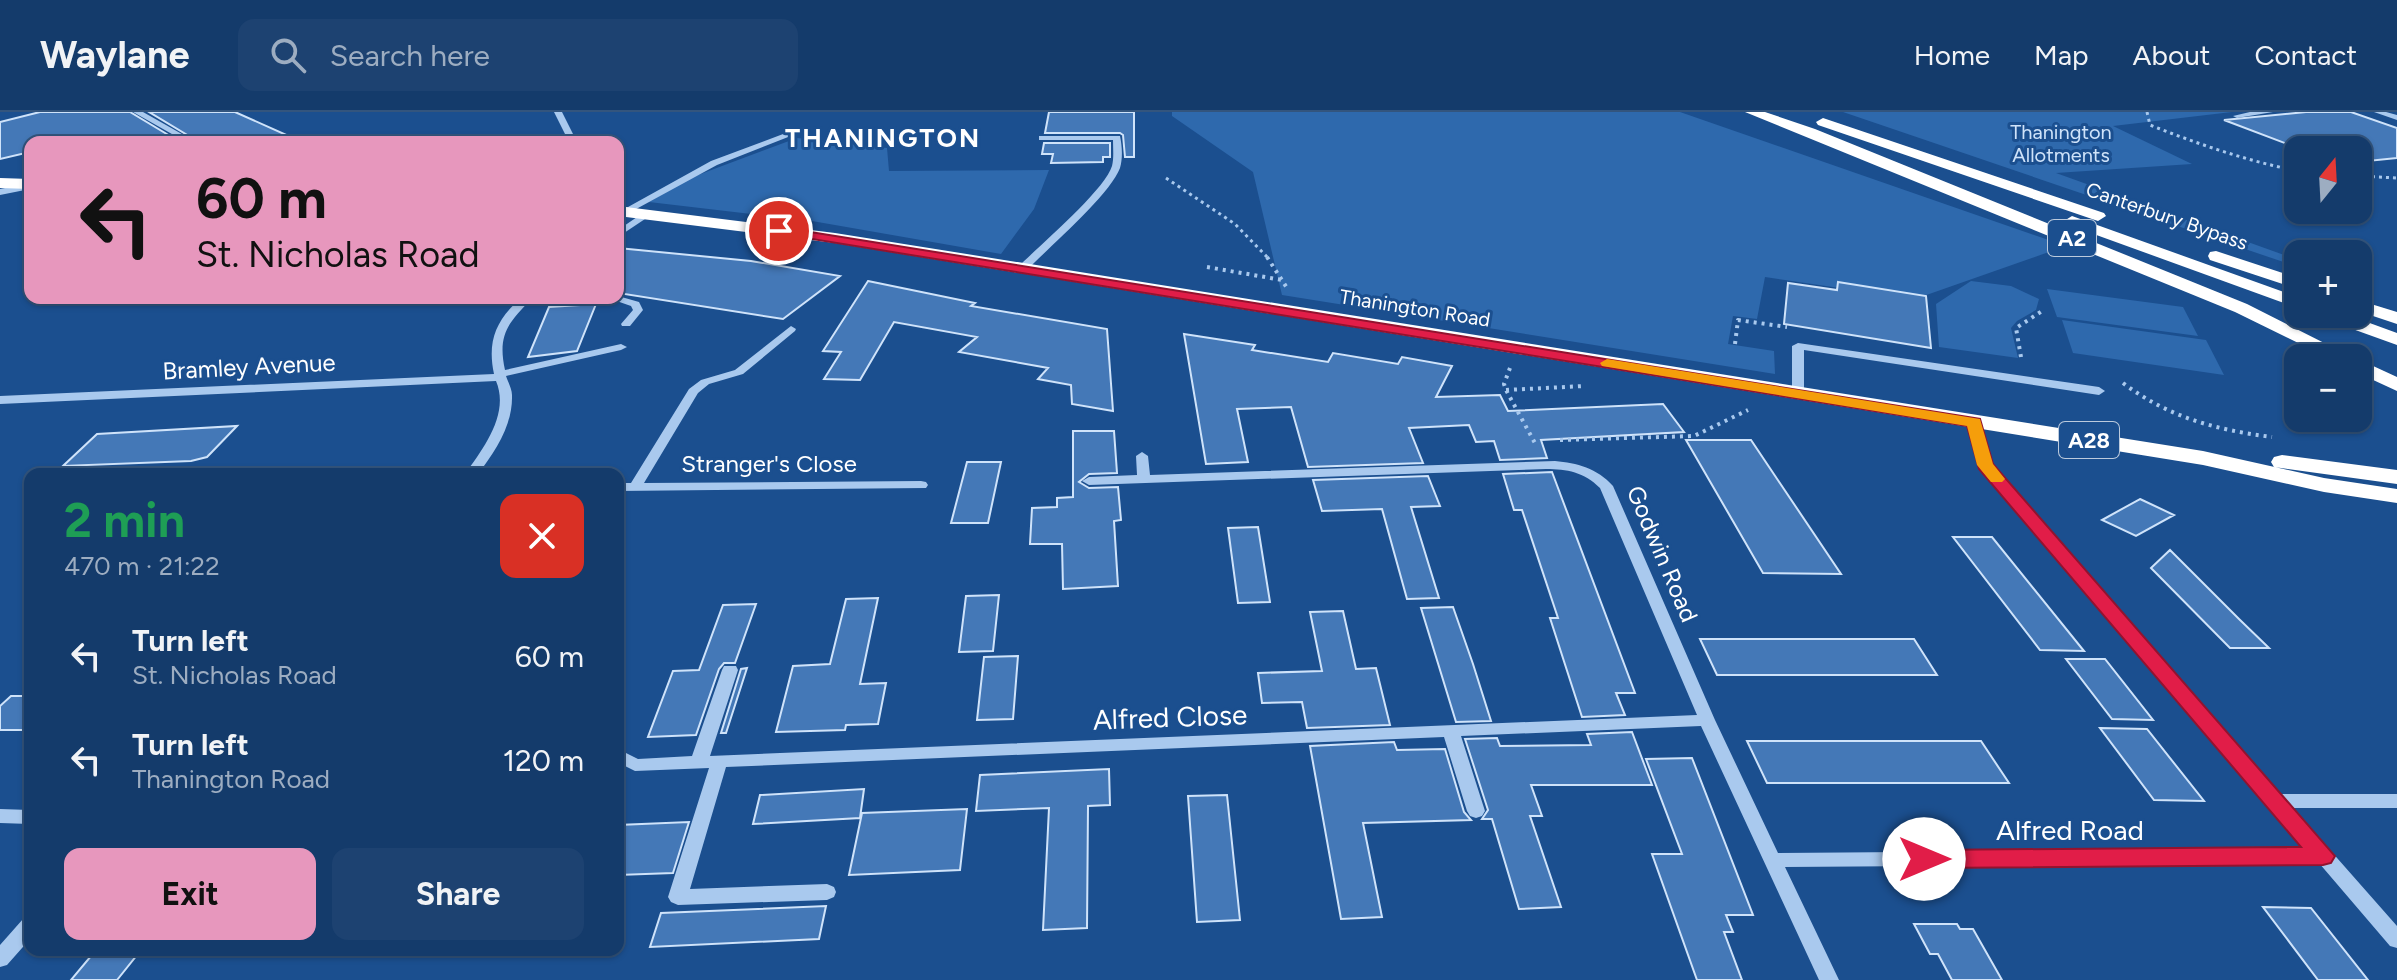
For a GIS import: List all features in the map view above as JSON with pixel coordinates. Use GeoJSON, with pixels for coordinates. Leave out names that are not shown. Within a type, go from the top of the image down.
{"type":"FeatureCollection","features":[{"type":"Feature","properties":{"kind":"highway","name":"Canterbury Bypass"},"geometry":{"type":"LineString","coordinates":[[1752,112],[1795,120],[2284,279]]}},
{"type":"Feature","properties":{"kind":"highway","name":"Canterbury Bypass"},"geometry":{"type":"LineString","coordinates":[[1795,120],[2284,298]]}},
{"type":"Feature","properties":{"kind":"highway","name":"A2"},"geometry":{"type":"LineString","coordinates":[[1795,120],[2241,308],[2315,344]]}},
{"type":"Feature","properties":{"kind":"highway"},"geometry":{"type":"LineString","coordinates":[[0,183],[24,185]]}},
{"type":"Feature","properties":{"kind":"highway","name":"Thanington Road"},"geometry":{"type":"LineString","coordinates":[[624,212],[835,238],[2203,458],[2324,485],[2396,482]]}},
{"type":"Feature","properties":{"kind":"highway"},"geometry":{"type":"LineString","coordinates":[[2372,310],[2397,318]]}},
{"type":"Feature","properties":{"kind":"highway"},"geometry":{"type":"LineString","coordinates":[[2367,328],[2397,339]]}},
{"type":"Feature","properties":{"kind":"highway"},"geometry":{"type":"LineString","coordinates":[[2372,372],[2397,385]]}},
{"type":"Feature","properties":{"kind":"street"},"geometry":{"type":"LineString","coordinates":[[137,112],[181,136]]}},
{"type":"Feature","properties":{"kind":"street"},"geometry":{"type":"LineString","coordinates":[[558,112],[570,136]]}},
{"type":"Feature","properties":{"kind":"street"},"geometry":{"type":"LineString","coordinates":[[2237,116],[2269,112]]}},
{"type":"Feature","properties":{"kind":"street"},"geometry":{"type":"LineString","coordinates":[[2378,112],[2397,118]]}},
{"type":"Feature","properties":{"kind":"street"},"geometry":{"type":"LineString","coordinates":[[624,210],[714,163],[802,130]]}},
{"type":"Feature","properties":{"kind":"street"},"geometry":{"type":"LineString","coordinates":[[1022,269],[1115,170],[1117,138],[1042,138]]}},
{"type":"Feature","properties":{"kind":"street"},"geometry":{"type":"LineString","coordinates":[[0,192],[24,186]]}},
{"type":"Feature","properties":{"kind":"street"},"geometry":{"type":"LineString","coordinates":[[624,230],[646,215]]}},
{"type":"Feature","properties":{"kind":"street"},"geometry":{"type":"LineString","coordinates":[[624,301],[635,304],[638,310],[626,324]]}},
{"type":"Feature","properties":{"kind":"street"},"geometry":{"type":"LineString","coordinates":[[476,468],[500,429],[507,393],[500,376],[495,346],[497,331],[520,304]]}},
{"type":"Feature","properties":{"kind":"street"},"geometry":{"type":"LineString","coordinates":[[635,487],[693,391],[705,382],[739,372],[791,329]]}},
{"type":"Feature","properties":{"kind":"street"},"geometry":{"type":"LineString","coordinates":[[1798,395],[1798,346],[2099,391]]}},
{"type":"Feature","properties":{"kind":"street","name":"Bramley Avenue"},"geometry":{"type":"LineString","coordinates":[[0,400],[500,376],[621,347]]}},
{"type":"Feature","properties":{"kind":"street"},"geometry":{"type":"LineString","coordinates":[[1975,422],[1985,465],[2397,940]]}},
{"type":"Feature","properties":{"kind":"street"},"geometry":{"type":"LineString","coordinates":[[1142,456],[1144,479]]}},
{"type":"Feature","properties":{"kind":"street","name":"Godwin Road"},"geometry":{"type":"LineString","coordinates":[[1089,481],[1546,465],[1583,469],[1606,486],[1707,720],[1829,980]]}},
{"type":"Feature","properties":{"kind":"street","name":"Stranger's Close"},"geometry":{"type":"LineString","coordinates":[[624,487],[921,485]]}},
{"type":"Feature","properties":{"kind":"street"},"geometry":{"type":"LineString","coordinates":[[699,762],[730,670]]}},
{"type":"Feature","properties":{"kind":"street","name":"Alfred Close"},"geometry":{"type":"LineString","coordinates":[[627,762],[719,762],[1707,720]]}},
{"type":"Feature","properties":{"kind":"street"},"geometry":{"type":"LineString","coordinates":[[1451,731],[1476,811]]}},
{"type":"Feature","properties":{"kind":"street"},"geometry":{"type":"LineString","coordinates":[[719,762],[678,897],[827,892]]}},
{"type":"Feature","properties":{"kind":"street"},"geometry":{"type":"LineString","coordinates":[[2277,801],[2397,801]]}},
{"type":"Feature","properties":{"kind":"street"},"geometry":{"type":"LineString","coordinates":[[0,816],[24,817]]}},
{"type":"Feature","properties":{"kind":"street","name":"Alfred Road"},"geometry":{"type":"LineString","coordinates":[[1771,860],[2323,856]]}},
{"type":"Feature","properties":{"kind":"street"},"geometry":{"type":"LineString","coordinates":[[0,959],[24,932]]}},
{"type":"Feature","properties":{"kind":"path"},"geometry":{"type":"LineString","coordinates":[[2147,112],[2150,125],[2187,140],[2284,169]]}},
{"type":"Feature","properties":{"kind":"path"},"geometry":{"type":"LineString","coordinates":[[2372,177],[2397,178]]}},
{"type":"Feature","properties":{"kind":"path"},"geometry":{"type":"LineString","coordinates":[[1166,178],[1227,215],[1262,252],[1283,280],[1288,294],[1277,310]]}},
{"type":"Feature","properties":{"kind":"path"},"geometry":{"type":"LineString","coordinates":[[1207,267],[1283,280]]}},
{"type":"Feature","properties":{"kind":"path"},"geometry":{"type":"LineString","coordinates":[[2023,362],[2014,330],[2022,320],[2042,311]]}},
{"type":"Feature","properties":{"kind":"path"},"geometry":{"type":"LineString","coordinates":[[1517,348],[1504,384],[1546,465]]}},
{"type":"Feature","properties":{"kind":"path"},"geometry":{"type":"LineString","coordinates":[[1533,441],[1694,436],[1749,409]]}},
{"type":"Feature","properties":{"kind":"green space"},"geometry":{"type":"Polygon","coordinates":[[[1172,112],[1680,112],[2066,246],[1915,299],[1765,277],[1757,319],[1733,316],[1728,344],[1774,351],[1775,374],[1282,295],[1253,172],[1172,116],[1172,112]]]}},
{"type":"Feature","properties":{"kind":"green space","name":"Thanington Allotments"},"geometry":{"type":"Polygon","coordinates":[[[1843,112],[2232,112],[2113,126],[2192,164],[2056,173],[2284,255],[2284,262],[1843,112]]]}},
{"type":"Feature","properties":{"kind":"green space"},"geometry":{"type":"Polygon","coordinates":[[[797,138],[887,148],[889,171],[1049,170],[1034,209],[1001,254],[812,221],[649,202],[690,178],[797,138]]]}},
{"type":"Feature","properties":{"kind":"green space"},"geometry":{"type":"Polygon","coordinates":[[[1971,281],[2011,286],[2039,299],[2036,310],[2011,328],[2018,358],[1939,347],[1936,304],[1971,281]]]}},
{"type":"Feature","properties":{"kind":"green space"},"geometry":{"type":"Polygon","coordinates":[[[2047,289],[2183,307],[2198,336],[2057,317],[2047,289]]]}},
{"type":"Feature","properties":{"kind":"green space"},"geometry":{"type":"Polygon","coordinates":[[[2062,320],[2206,340],[2224,375],[2073,353],[2062,320]]]}},
{"type":"Feature","properties":{"kind":"building"},"geometry":{"type":"Polygon","coordinates":[[[40,112],[130,112],[170,136],[24,136],[24,153],[0,159],[0,122],[40,112]]]}},
{"type":"Feature","properties":{"kind":"building"},"geometry":{"type":"Polygon","coordinates":[[[149,112],[235,112],[289,136],[189,136],[149,112]]]}},
{"type":"Feature","properties":{"kind":"building"},"geometry":{"type":"Polygon","coordinates":[[[1049,112],[1134,112],[1134,157],[1125,157],[1123,135],[1120,133],[1045,133],[1049,112]]]}},
{"type":"Feature","properties":{"kind":"building"},"geometry":{"type":"Polygon","coordinates":[[[2306,112],[2351,112],[2397,128],[2397,158],[2372,161],[2372,136],[2284,136],[2284,143],[2224,120],[2306,112]]]}},
{"type":"Feature","properties":{"kind":"building"},"geometry":{"type":"Polygon","coordinates":[[[1044,143],[1110,143],[1110,157],[1103,157],[1103,162],[1051,163],[1053,154],[1042,154],[1044,143]]]}},
{"type":"Feature","properties":{"kind":"building"},"geometry":{"type":"Polygon","coordinates":[[[624,249],[751,261],[840,276],[783,319],[624,294],[624,249]]]}},
{"type":"Feature","properties":{"kind":"building"},"geometry":{"type":"Polygon","coordinates":[[[868,281],[975,303],[971,306],[1107,329],[1113,411],[1072,404],[1071,385],[1038,379],[1048,368],[959,352],[977,337],[894,322],[860,380],[824,379],[841,352],[823,351],[868,281]]]}},
{"type":"Feature","properties":{"kind":"building"},"geometry":{"type":"Polygon","coordinates":[[[1838,282],[1926,296],[1931,348],[1784,324],[1788,283],[1837,290],[1838,282]]]}},
{"type":"Feature","properties":{"kind":"building"},"geometry":{"type":"Polygon","coordinates":[[[596,304],[577,351],[528,357],[549,307],[596,304]]]}},
{"type":"Feature","properties":{"kind":"building"},"geometry":{"type":"Polygon","coordinates":[[[1184,334],[1255,345],[1252,350],[1328,362],[1333,353],[1398,364],[1402,357],[1452,366],[1436,397],[1500,395],[1508,411],[1663,404],[1684,432],[1541,440],[1547,458],[1500,460],[1494,441],[1476,442],[1469,425],[1409,428],[1423,463],[1308,467],[1291,407],[1237,409],[1248,462],[1206,464],[1184,334]]]}},
{"type":"Feature","properties":{"kind":"building"},"geometry":{"type":"Polygon","coordinates":[[[237,426],[207,457],[191,461],[63,466],[97,434],[237,426]]]}},
{"type":"Feature","properties":{"kind":"building"},"geometry":{"type":"Polygon","coordinates":[[[1073,431],[1114,431],[1117,473],[1089,474],[1079,482],[1089,488],[1118,487],[1121,520],[1114,521],[1118,586],[1063,589],[1062,544],[1030,544],[1032,508],[1057,507],[1057,498],[1073,497],[1073,431]]]}},
{"type":"Feature","properties":{"kind":"building"},"geometry":{"type":"Polygon","coordinates":[[[1686,440],[1751,440],[1841,574],[1763,573],[1686,440]]]}},
{"type":"Feature","properties":{"kind":"building"},"geometry":{"type":"Polygon","coordinates":[[[967,462],[1001,462],[988,523],[951,523],[967,462]]]}},
{"type":"Feature","properties":{"kind":"building"},"geometry":{"type":"Polygon","coordinates":[[[1552,472],[1635,693],[1616,693],[1625,715],[1582,717],[1550,618],[1558,618],[1522,510],[1514,510],[1503,474],[1552,472]]]}},
{"type":"Feature","properties":{"kind":"building"},"geometry":{"type":"Polygon","coordinates":[[[1428,476],[1440,506],[1411,507],[1439,598],[1407,599],[1382,509],[1322,511],[1313,480],[1428,476]]]}},
{"type":"Feature","properties":{"kind":"building"},"geometry":{"type":"Polygon","coordinates":[[[2140,499],[2174,515],[2136,536],[2102,520],[2140,499]]]}},
{"type":"Feature","properties":{"kind":"building"},"geometry":{"type":"Polygon","coordinates":[[[1258,527],[1270,602],[1238,603],[1228,528],[1258,527]]]}},
{"type":"Feature","properties":{"kind":"building"},"geometry":{"type":"Polygon","coordinates":[[[1953,537],[1992,537],[2084,651],[2040,650],[1953,537]]]}},
{"type":"Feature","properties":{"kind":"building"},"geometry":{"type":"Polygon","coordinates":[[[2170,550],[2269,648],[2230,648],[2151,568],[2170,550]]]}},
{"type":"Feature","properties":{"kind":"building"},"geometry":{"type":"Polygon","coordinates":[[[999,595],[993,651],[959,652],[966,596],[999,595]]]}},
{"type":"Feature","properties":{"kind":"building"},"geometry":{"type":"Polygon","coordinates":[[[878,598],[860,684],[886,683],[878,724],[846,725],[845,730],[776,732],[793,666],[830,664],[846,599],[878,598]]]}},
{"type":"Feature","properties":{"kind":"building"},"geometry":{"type":"Polygon","coordinates":[[[756,604],[735,663],[724,663],[719,669],[696,735],[648,737],[673,671],[699,670],[723,605],[756,604]]]}},
{"type":"Feature","properties":{"kind":"building"},"geometry":{"type":"Polygon","coordinates":[[[1453,607],[1491,721],[1456,722],[1421,608],[1453,607]]]}},
{"type":"Feature","properties":{"kind":"building"},"geometry":{"type":"Polygon","coordinates":[[[1343,611],[1356,669],[1376,668],[1390,725],[1307,728],[1302,702],[1262,703],[1258,673],[1322,671],[1310,612],[1343,611]]]}},
{"type":"Feature","properties":{"kind":"building"},"geometry":{"type":"Polygon","coordinates":[[[1700,639],[1914,639],[1937,675],[1717,675],[1700,639]]]}},
{"type":"Feature","properties":{"kind":"building"},"geometry":{"type":"Polygon","coordinates":[[[1018,656],[1013,719],[977,720],[984,657],[1018,656]]]}},
{"type":"Feature","properties":{"kind":"building"},"geometry":{"type":"Polygon","coordinates":[[[2066,659],[2105,659],[2153,720],[2112,719],[2066,659]]]}},
{"type":"Feature","properties":{"kind":"building"},"geometry":{"type":"Polygon","coordinates":[[[747,668],[726,733],[721,733],[741,669],[747,668]]]}},
{"type":"Feature","properties":{"kind":"building"},"geometry":{"type":"Polygon","coordinates":[[[11,696],[24,696],[24,730],[0,730],[0,706],[11,696]]]}},
{"type":"Feature","properties":{"kind":"building"},"geometry":{"type":"Polygon","coordinates":[[[2100,728],[2147,729],[2204,801],[2154,800],[2100,728]]]}},
{"type":"Feature","properties":{"kind":"building"},"geometry":{"type":"Polygon","coordinates":[[[1632,732],[1652,785],[1531,785],[1542,816],[1530,816],[1561,907],[1519,909],[1492,819],[1482,819],[1488,810],[1465,739],[1497,738],[1500,746],[1591,745],[1587,734],[1632,732]]]}},
{"type":"Feature","properties":{"kind":"building"},"geometry":{"type":"Polygon","coordinates":[[[1747,741],[1981,741],[2009,783],[1767,783],[1747,741]]]}},
{"type":"Feature","properties":{"kind":"building"},"geometry":{"type":"Polygon","coordinates":[[[1394,742],[1397,750],[1445,749],[1464,812],[1471,820],[1363,823],[1382,917],[1341,919],[1310,746],[1394,742]]]}},
{"type":"Feature","properties":{"kind":"building"},"geometry":{"type":"Polygon","coordinates":[[[1692,758],[1753,915],[1726,915],[1733,932],[1724,932],[1742,980],[1697,980],[1652,854],[1682,854],[1646,759],[1692,758]]]}},
{"type":"Feature","properties":{"kind":"building"},"geometry":{"type":"Polygon","coordinates":[[[1109,769],[1110,805],[1088,806],[1087,928],[1043,930],[1049,808],[976,811],[980,775],[1109,769]]]}},
{"type":"Feature","properties":{"kind":"building"},"geometry":{"type":"Polygon","coordinates":[[[864,789],[860,818],[753,824],[760,795],[864,789]]]}},
{"type":"Feature","properties":{"kind":"building"},"geometry":{"type":"Polygon","coordinates":[[[1227,795],[1240,920],[1197,922],[1188,796],[1227,795]]]}},
{"type":"Feature","properties":{"kind":"building"},"geometry":{"type":"Polygon","coordinates":[[[967,809],[960,870],[849,875],[862,813],[967,809]]]}},
{"type":"Feature","properties":{"kind":"building"},"geometry":{"type":"Polygon","coordinates":[[[689,822],[673,873],[624,875],[624,825],[689,822]]]}},
{"type":"Feature","properties":{"kind":"building"},"geometry":{"type":"Polygon","coordinates":[[[826,906],[819,939],[650,947],[661,913],[826,906]]]}},
{"type":"Feature","properties":{"kind":"building"},"geometry":{"type":"Polygon","coordinates":[[[2263,907],[2311,908],[2368,980],[2318,980],[2263,907]]]}},
{"type":"Feature","properties":{"kind":"building"},"geometry":{"type":"Polygon","coordinates":[[[1914,924],[1957,924],[1960,929],[1973,929],[2002,980],[1952,980],[1938,954],[1930,954],[1914,924]]]}},
{"type":"Feature","properties":{"kind":"building"},"geometry":{"type":"Polygon","coordinates":[[[91,956],[136,956],[117,980],[71,980],[91,956]]]}},
{"type":"Feature","properties":{"kind":"slow traffic"},"geometry":{"type":"LineString","coordinates":[[1607,363],[1975,422],[1985,465],[1997,479]]}},
{"type":"Feature","properties":{"kind":"district","name":"THANINGTON"},"geometry":{"type":"Point","coordinates":[883,138]}},
{"type":"Feature","properties":{"kind":"route"},"geometry":{"type":"LineString","coordinates":[[779,231],[1975,422],[1985,465],[2323,856],[1924,859]]}}]}
